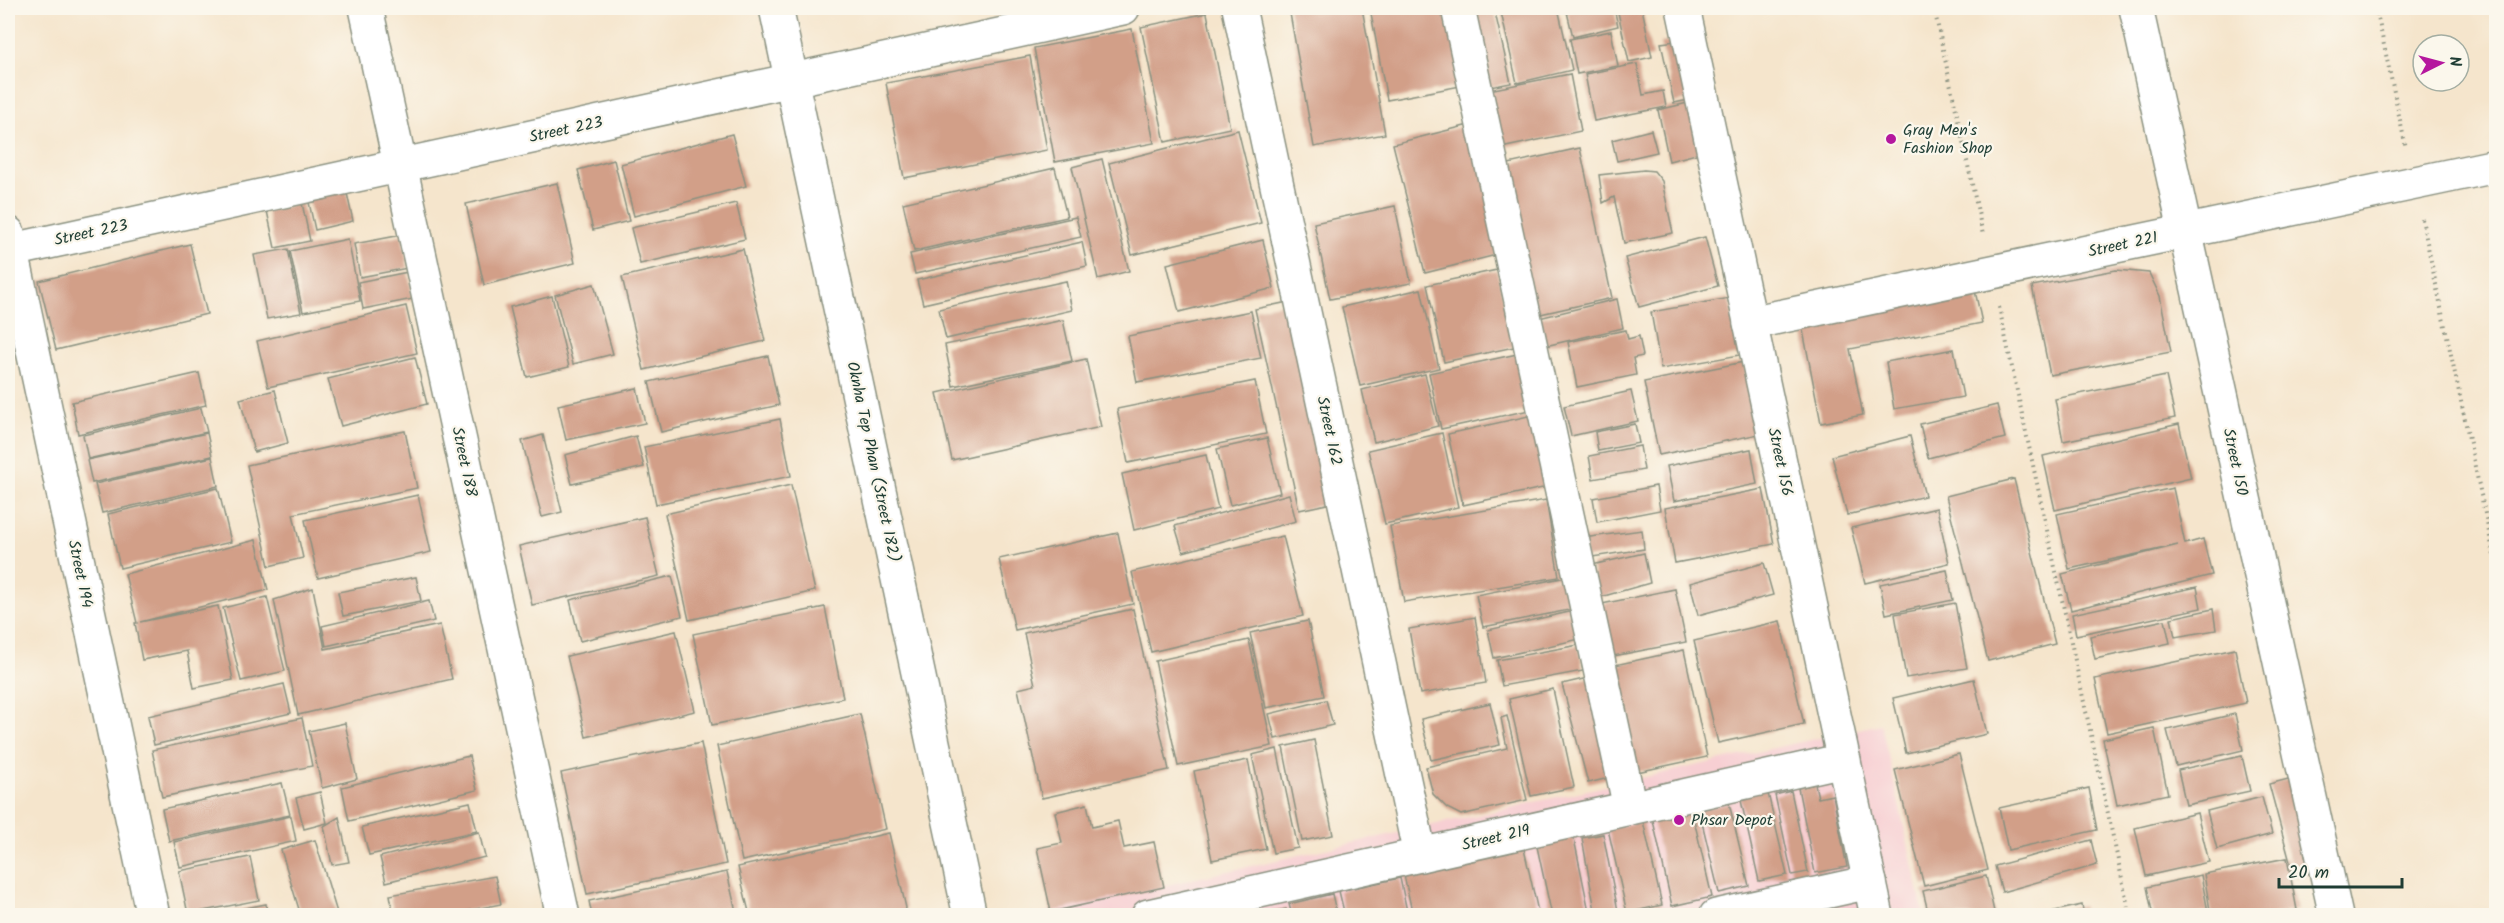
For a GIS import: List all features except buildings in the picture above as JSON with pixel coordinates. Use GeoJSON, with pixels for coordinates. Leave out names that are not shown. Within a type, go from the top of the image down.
{"type":"FeatureCollection","features":[{"type":"Feature","properties":{"kind":"street","name":"Street 188"},"geometry":{"type":"LineString","coordinates":[[366,8],[563,915]]}},
{"type":"Feature","properties":{"kind":"street","name":"Oknha Tep Phan (Street 182)"},"geometry":{"type":"LineString","coordinates":[[776,8],[970,915]]}},
{"type":"Feature","properties":{"kind":"street","name":"Street 223"},"geometry":{"type":"LineString","coordinates":[[9,245],[400,166],[1123,8]]}},
{"type":"Feature","properties":{"kind":"street","name":"Street 162"},"geometry":{"type":"LineString","coordinates":[[1239,8],[1419,855]]}},
{"type":"Feature","properties":{"kind":"street"},"geometry":{"type":"LineString","coordinates":[[1458,8],[1630,808]]}},
{"type":"Feature","properties":{"kind":"street","name":"Street 156"},"geometry":{"type":"LineString","coordinates":[[1683,8],[1877,915]]}},
{"type":"Feature","properties":{"kind":"street","name":"Street 150"},"geometry":{"type":"LineString","coordinates":[[2136,8],[2336,915]]}},
{"type":"Feature","properties":{"kind":"street","name":"Street 221"},"geometry":{"type":"LineString","coordinates":[[1750,323],[2496,166]]}},
{"type":"Feature","properties":{"kind":"street","name":"Street 194"},"geometry":{"type":"LineString","coordinates":[[9,245],[153,915]]}},
{"type":"Feature","properties":{"kind":"street","name":"Street 219"},"geometry":{"type":"LineString","coordinates":[[1148,915],[1844,760]]}},
{"type":"Feature","properties":{"kind":"street"},"geometry":{"type":"LineString","coordinates":[[1716,915],[1870,882]]}},
{"type":"Feature","properties":{"kind":"path"},"geometry":{"type":"LineString","coordinates":[[1934,8],[2130,915]]}},
{"type":"Feature","properties":{"kind":"path"},"geometry":{"type":"LineString","coordinates":[[2376,8],[2496,565]]}},
{"type":"Feature","properties":{"kind":"shaded area","name":"Phsar Depot"},"geometry":{"type":"Polygon","coordinates":[[[1881,724],[1924,915],[1029,916],[1881,724]]]}},
{"type":"Feature","properties":{"kind":"place","name":"Gray Men's Fashion Shop"},"geometry":{"type":"Point","coordinates":[1891,139]}},
{"type":"Feature","properties":{"kind":"place","name":"Phsar Depot"},"geometry":{"type":"Point","coordinates":[1679,820]}}]}
